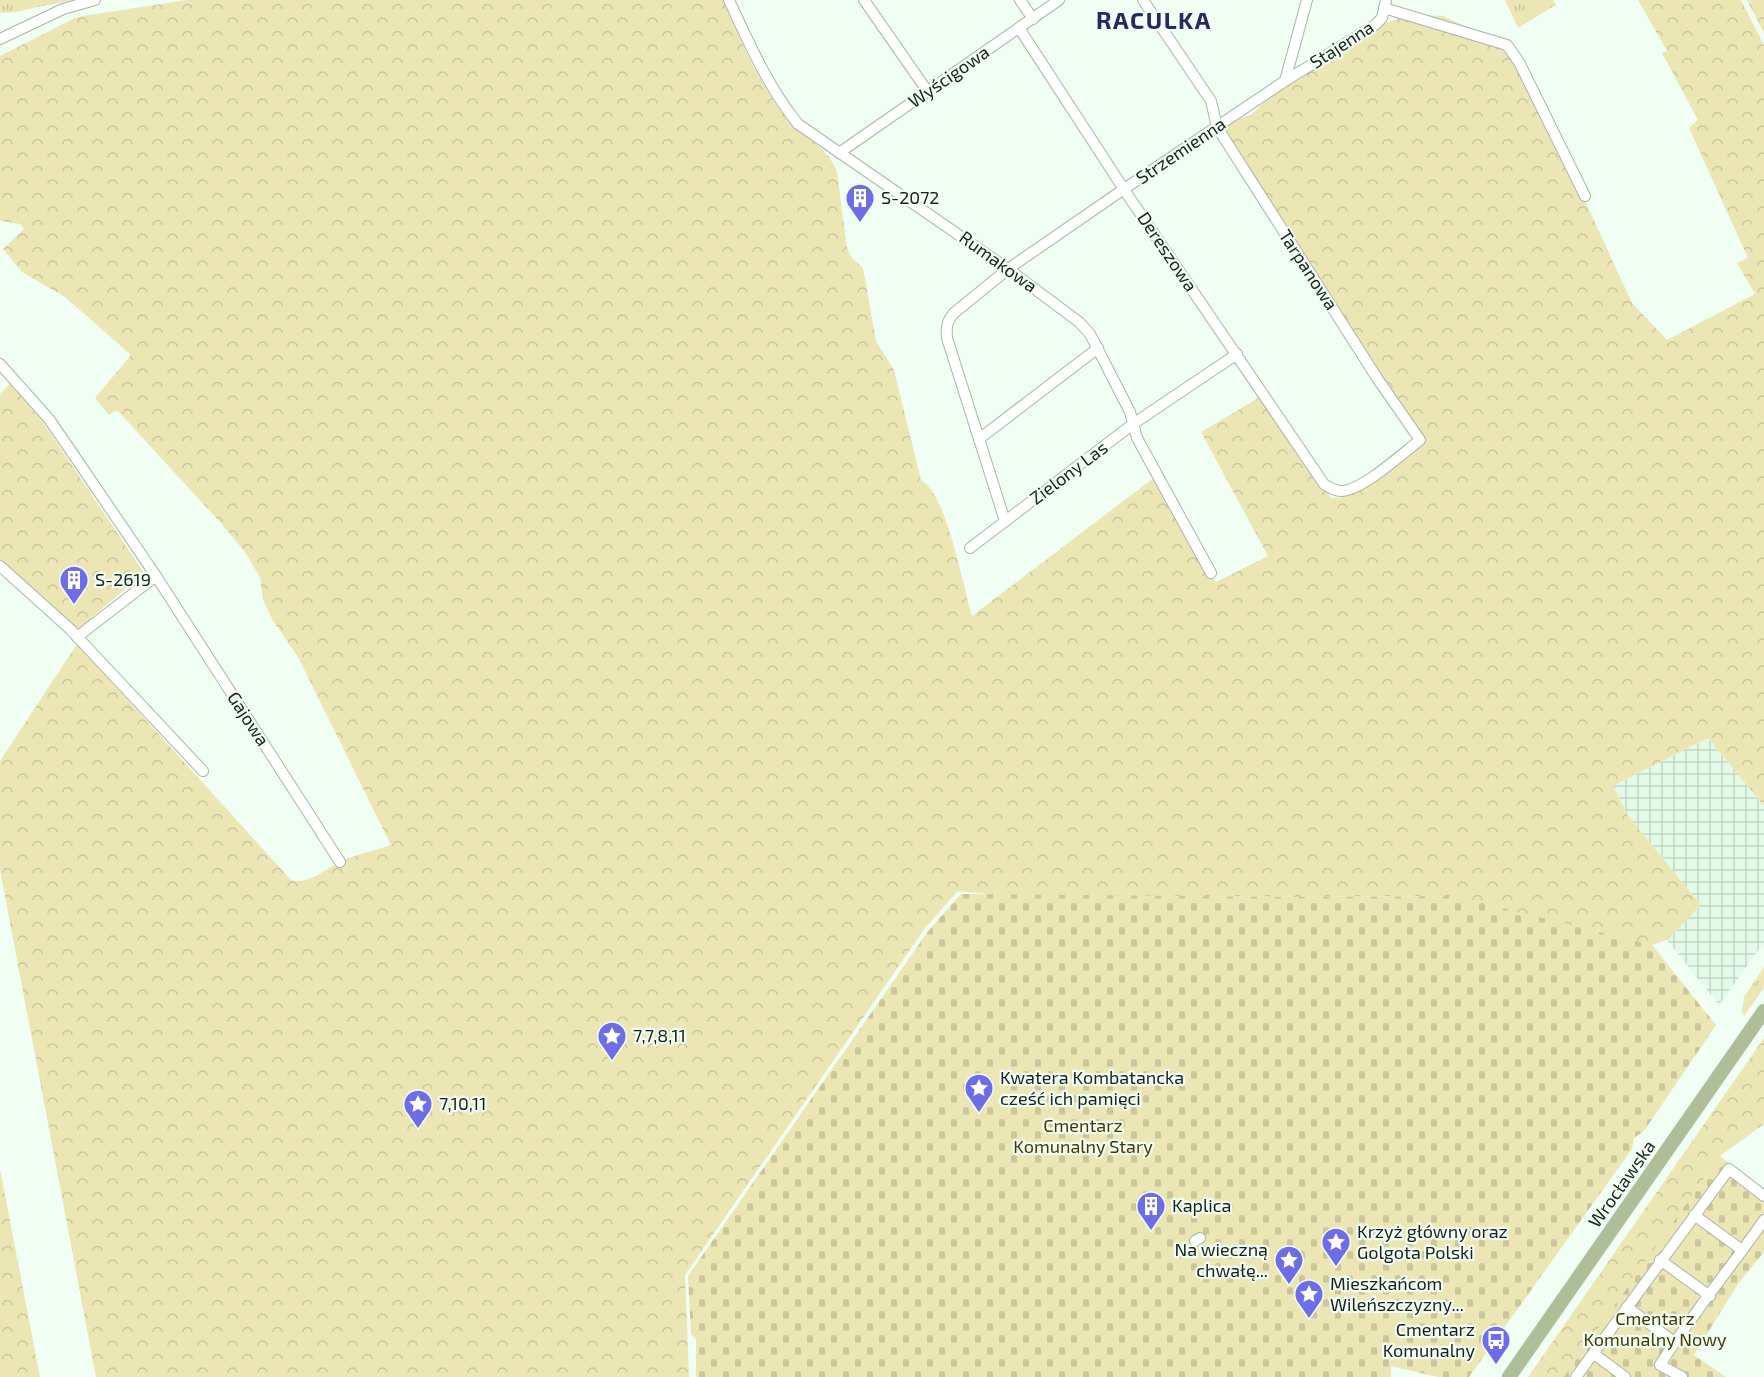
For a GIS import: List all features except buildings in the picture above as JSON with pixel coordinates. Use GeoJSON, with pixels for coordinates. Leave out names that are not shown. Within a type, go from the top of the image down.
{"type":"FeatureCollection","features":[{"type":"Feature","properties":{"kind":"main road","name":"Wrocławska"},"geometry":{"type":"LineString","coordinates":[[1509,1377],[1764,1011]]}},
{"type":"Feature","properties":{"kind":"street"},"geometry":{"type":"LineString","coordinates":[[0,39],[63,9],[95,0]]}},
{"type":"Feature","properties":{"kind":"street","name":"Rumakowa"},"geometry":{"type":"LineString","coordinates":[[729,0],[783,106],[798,124],[1008,269],[1079,322],[1090,334],[1130,412],[1137,438],[1210,573]]}},
{"type":"Feature","properties":{"kind":"street"},"geometry":{"type":"LineString","coordinates":[[864,0],[928,92]]}},
{"type":"Feature","properties":{"kind":"street"},"geometry":{"type":"LineString","coordinates":[[1020,0],[1033,19]]}},
{"type":"Feature","properties":{"kind":"street","name":"Wyścigowa"},"geometry":{"type":"LineString","coordinates":[[839,153],[1059,0]]}},
{"type":"Feature","properties":{"kind":"street","name":"Tarpanowa"},"geometry":{"type":"LineString","coordinates":[[1143,0],[1211,101],[1216,127],[1420,440],[1370,479],[1350,490],[1340,491],[1324,484]]}},
{"type":"Feature","properties":{"kind":"street"},"geometry":{"type":"LineString","coordinates":[[1285,81],[1307,0]]}},
{"type":"Feature","properties":{"kind":"street"},"geometry":{"type":"LineString","coordinates":[[1385,4],[1507,45],[1520,62],[1584,196]]}},
{"type":"Feature","properties":{"kind":"street","name":"Stajenna"},"geometry":{"type":"LineString","coordinates":[[1285,81],[1375,26],[1382,18],[1385,4]]}},
{"type":"Feature","properties":{"kind":"street","name":"Dereszowa"},"geometry":{"type":"LineString","coordinates":[[1019,28],[1124,189],[1324,484]]}},
{"type":"Feature","properties":{"kind":"street","name":"Strzemienna"},"geometry":{"type":"LineString","coordinates":[[1008,269],[1285,81]]}},
{"type":"Feature","properties":{"kind":"street"},"geometry":{"type":"LineString","coordinates":[[1005,521],[946,329],[948,320],[954,313],[1008,269]]}},
{"type":"Feature","properties":{"kind":"street"},"geometry":{"type":"LineString","coordinates":[[979,439],[1098,348]]}},
{"type":"Feature","properties":{"kind":"street"},"geometry":{"type":"LineString","coordinates":[[1134,424],[1237,354]]}},
{"type":"Feature","properties":{"kind":"street","name":"Gajowa"},"geometry":{"type":"LineString","coordinates":[[0,364],[49,419],[156,576],[340,862]]}},
{"type":"Feature","properties":{"kind":"street","name":"Zielony Las"},"geometry":{"type":"LineString","coordinates":[[970,548],[1134,424]]}},
{"type":"Feature","properties":{"kind":"street"},"geometry":{"type":"LineString","coordinates":[[0,566],[77,637],[202,771]]}},
{"type":"Feature","properties":{"kind":"street"},"geometry":{"type":"LineString","coordinates":[[77,637],[156,576]]}},
{"type":"Feature","properties":{"kind":"street"},"geometry":{"type":"LineString","coordinates":[[1576,1377],[1729,1168],[1764,1196]]}},
{"type":"Feature","properties":{"kind":"street"},"geometry":{"type":"LineString","coordinates":[[1694,1215],[1742,1250]]}},
{"type":"Feature","properties":{"kind":"street"},"geometry":{"type":"LineString","coordinates":[[1682,1377],[1660,1365],[1674,1342],[1764,1220]]}},
{"type":"Feature","properties":{"kind":"street"},"geometry":{"type":"LineString","coordinates":[[1660,1260],[1710,1296]]}},
{"type":"Feature","properties":{"kind":"street"},"geometry":{"type":"LineString","coordinates":[[1627,1307],[1674,1342]]}},
{"type":"Feature","properties":{"kind":"street"},"geometry":{"type":"LineString","coordinates":[[1594,1354],[1624,1377]]}},
{"type":"Feature","properties":{"kind":"shaded area"},"geometry":{"type":"Polygon","coordinates":[[[1708,738],[1764,806],[1764,942],[1719,1005],[1667,940],[1700,904],[1629,817],[1613,786],[1708,738]]]}},
{"type":"Feature","properties":{"kind":"green space"},"geometry":{"type":"Polygon","coordinates":[[[0,0],[72,0],[0,13],[0,0]]]}},
{"type":"Feature","properties":{"kind":"green space"},"geometry":{"type":"Polygon","coordinates":[[[187,0],[725,0],[744,46],[778,107],[794,126],[822,149],[837,172],[847,248],[852,258],[863,268],[876,341],[894,370],[921,480],[939,503],[953,542],[972,616],[1159,474],[1216,582],[1268,556],[1201,432],[1265,394],[1331,498],[1341,498],[1420,440],[1221,126],[1252,114],[1269,97],[1336,53],[1370,36],[1383,24],[1399,18],[1419,15],[1443,16],[1498,41],[1519,57],[1632,303],[1667,340],[1755,294],[1737,263],[1748,258],[1689,128],[1698,120],[1662,53],[1667,51],[1638,0],[1741,0],[1764,45],[1764,806],[1708,738],[1613,786],[1629,817],[1701,905],[1667,940],[1652,945],[1451,896],[996,895],[958,891],[925,928],[685,1275],[689,1377],[96,1377],[0,870],[0,761],[77,644],[291,880],[310,878],[346,859],[391,845],[298,657],[272,619],[263,600],[260,577],[245,552],[117,410],[109,415],[95,398],[131,355],[65,297],[22,272],[3,249],[24,229],[20,224],[0,221],[0,56],[77,17],[187,0]]]}},
{"type":"Feature","properties":{"kind":"green space"},"geometry":{"type":"Polygon","coordinates":[[[1505,0],[1553,0],[1556,5],[1518,28],[1505,0]]]}},
{"type":"Feature","properties":{"kind":"green space"},"geometry":{"type":"Polygon","coordinates":[[[1747,0],[1764,0],[1764,33],[1747,0]]]}},
{"type":"Feature","properties":{"kind":"green space"},"geometry":{"type":"Polygon","coordinates":[[[10,384],[43,422],[144,573],[77,630],[0,559],[0,394],[10,384]]]}},
{"type":"Feature","properties":{"kind":"green space","name":"Cmentarz Komunalny Stary"},"geometry":{"type":"Polygon","coordinates":[[[961,894],[1454,896],[1652,945],[1716,1025],[1644,1131],[1634,1138],[1632,1149],[1469,1377],[1438,1377],[1391,1366],[1391,1377],[696,1377],[696,1339],[691,1334],[688,1276],[929,930],[961,894]]]}},
{"type":"Feature","properties":{"kind":"green space"},"geometry":{"type":"Polygon","coordinates":[[[1764,967],[1764,988],[1744,1016],[1742,1012],[1744,997],[1764,967]]]}},
{"type":"Feature","properties":{"kind":"green space"},"geometry":{"type":"Polygon","coordinates":[[[1764,1038],[1764,1124],[1720,1156],[1565,1377],[1528,1377],[1764,1038]]]}},
{"type":"Feature","properties":{"kind":"green space","name":"Cmentarz Komunalny Nowy"},"geometry":{"type":"Polygon","coordinates":[[[1720,1156],[1764,1191],[1764,1252],[1738,1284],[1694,1355],[1726,1377],[1564,1377],[1720,1156]]]}},
{"type":"Feature","properties":{"kind":"green space"},"geometry":{"type":"Polygon","coordinates":[[[0,1171],[1,1174],[40,1377],[0,1377],[0,1171]]]}},
{"type":"Feature","properties":{"kind":"place","name":"S-2072"},"geometry":{"type":"Point","coordinates":[860,224]}},
{"type":"Feature","properties":{"kind":"place","name":"S-2619"},"geometry":{"type":"Point","coordinates":[74,606]}},
{"type":"Feature","properties":{"kind":"place","name":"7,7,8,11"},"geometry":{"type":"Point","coordinates":[612,1062]}},
{"type":"Feature","properties":{"kind":"place","name":"Kwatera Kombatancka cześć ich pamięci"},"geometry":{"type":"Point","coordinates":[979,1114]}},
{"type":"Feature","properties":{"kind":"place","name":"7,10,11"},"geometry":{"type":"Point","coordinates":[418,1130]}},
{"type":"Feature","properties":{"kind":"place","name":"Kaplica"},"geometry":{"type":"Point","coordinates":[1151,1232]}},
{"type":"Feature","properties":{"kind":"place","name":"Krzyż główny oraz Golgota Polski"},"geometry":{"type":"Point","coordinates":[1336,1268]}},
{"type":"Feature","properties":{"kind":"place","name":"Na wieczną chwałę..."},"geometry":{"type":"Point","coordinates":[1289,1286]}},
{"type":"Feature","properties":{"kind":"place","name":"Mieszkańcom Wileńszczyzny..."},"geometry":{"type":"Point","coordinates":[1309,1320]}},
{"type":"Feature","properties":{"kind":"place","name":"Cmentarz Komunalny"},"geometry":{"type":"Point","coordinates":[1496,1366]}},
{"type":"Feature","properties":{"kind":"district","name":"RACULKA"},"geometry":{"type":"Point","coordinates":[1154,21]}}]}
